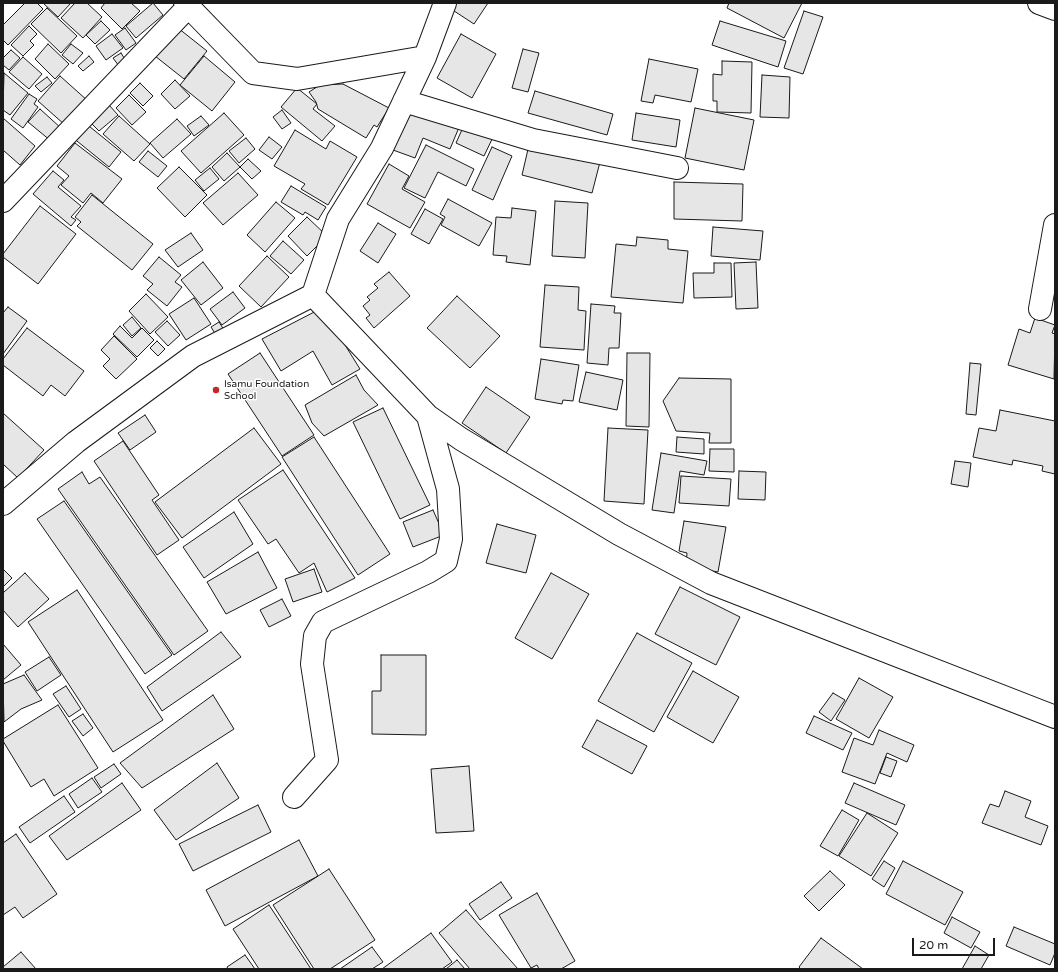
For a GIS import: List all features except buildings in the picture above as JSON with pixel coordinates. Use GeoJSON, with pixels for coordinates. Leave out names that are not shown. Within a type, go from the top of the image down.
{"type":"FeatureCollection","features":[{"type":"Feature","properties":{"kind":"street"},"geometry":{"type":"LineString","coordinates":[[3,504],[76,442],[193,356],[313,294],[338,219],[382,148],[425,57],[445,3]]}},
{"type":"Feature","properties":{"kind":"street"},"geometry":{"type":"LineString","coordinates":[[1039,3],[1055,9]]}},
{"type":"Feature","properties":{"kind":"street"},"geometry":{"type":"LineString","coordinates":[[3,201],[187,5],[253,74],[297,78],[425,57]]}},
{"type":"Feature","properties":{"kind":"street"},"geometry":{"type":"LineString","coordinates":[[404,100],[533,140],[677,168]]}},
{"type":"Feature","properties":{"kind":"street"},"geometry":{"type":"LineString","coordinates":[[1040,309],[1055,225]]}},
{"type":"Feature","properties":{"kind":"street"},"geometry":{"type":"LineString","coordinates":[[313,294],[428,416],[461,440],[619,534],[711,584],[1055,717]]}},
{"type":"Feature","properties":{"kind":"street"},"geometry":{"type":"LineString","coordinates":[[294,797],[327,760],[312,664],[315,636],[323,622],[428,572],[446,561],[450,538],[448,489],[428,416]]}},
{"type":"Feature","properties":{"kind":"place","name":"Isamu Foundation School"},"geometry":{"type":"Point","coordinates":[216,390]}}]}
